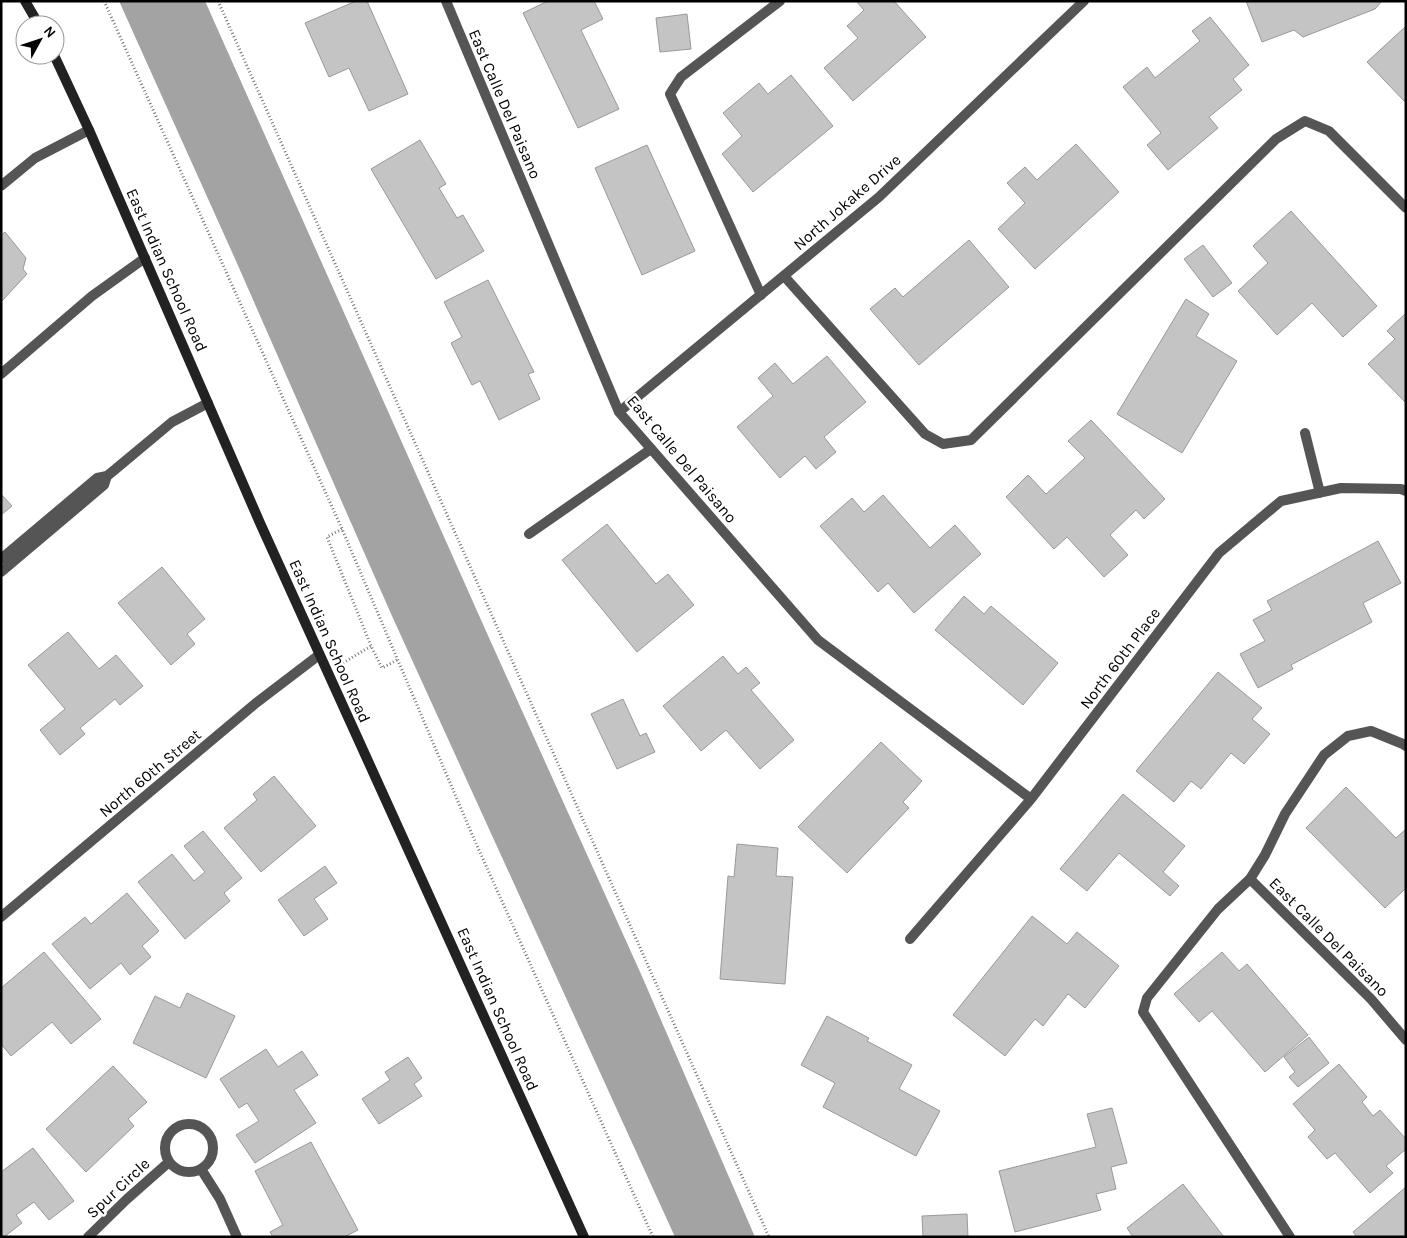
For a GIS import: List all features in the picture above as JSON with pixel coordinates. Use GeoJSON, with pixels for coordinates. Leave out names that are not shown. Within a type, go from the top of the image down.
{"type":"FeatureCollection","features":[{"type":"Feature","properties":{"kind":"main road"},"geometry":{"type":"LineString","coordinates":[[25,1],[33,15]]}},
{"type":"Feature","properties":{"kind":"main road","name":"East Indian School Road"},"geometry":{"type":"LineString","coordinates":[[59,65],[89,130],[319,655],[584,1237]]}},
{"type":"Feature","properties":{"kind":"street","name":"East Calle Del Paisano"},"geometry":{"type":"LineString","coordinates":[[446,1],[619,412],[818,640],[1031,799]]}},
{"type":"Feature","properties":{"kind":"street"},"geometry":{"type":"LineString","coordinates":[[761,295],[670,94],[681,77],[780,1]]}},
{"type":"Feature","properties":{"kind":"street","name":"North Jokake Drive"},"geometry":{"type":"LineString","coordinates":[[619,412],[879,198],[1084,1]]}},
{"type":"Feature","properties":{"kind":"street"},"geometry":{"type":"LineString","coordinates":[[784,276],[925,434],[943,444],[971,440],[1276,139],[1305,121],[1329,131],[1406,208]]}},
{"type":"Feature","properties":{"kind":"street"},"geometry":{"type":"LineString","coordinates":[[1,186],[35,158],[89,130]]}},
{"type":"Feature","properties":{"kind":"street"},"geometry":{"type":"LineString","coordinates":[[1,374],[92,296],[145,258]]}},
{"type":"Feature","properties":{"kind":"street"},"geometry":{"type":"LineString","coordinates":[[1,559],[97,478],[107,476],[172,422],[208,403]]}},
{"type":"Feature","properties":{"kind":"street"},"geometry":{"type":"LineString","coordinates":[[1305,433],[1320,493]]}},
{"type":"Feature","properties":{"kind":"street"},"geometry":{"type":"LineString","coordinates":[[529,534],[651,449]]}},
{"type":"Feature","properties":{"kind":"street"},"geometry":{"type":"LineString","coordinates":[[1,572],[104,485],[107,476]]}},
{"type":"Feature","properties":{"kind":"street","name":"North 60th Place"},"geometry":{"type":"LineString","coordinates":[[910,939],[1031,799],[1219,553],[1281,501],[1341,488],[1406,490]]}},
{"type":"Feature","properties":{"kind":"street","name":"North 60th Street"},"geometry":{"type":"LineString","coordinates":[[1,917],[256,703],[319,655]]}},
{"type":"Feature","properties":{"kind":"street"},"geometry":{"type":"LineString","coordinates":[[1290,1237],[1143,1012],[1147,998],[1218,909],[1250,879],[1265,855],[1285,814],[1324,755],[1348,736],[1371,732],[1406,746]]}},
{"type":"Feature","properties":{"kind":"street","name":"East Calle Del Paisano"},"geometry":{"type":"LineString","coordinates":[[1250,879],[1371,999],[1406,1040]]}},
{"type":"Feature","properties":{"kind":"street","name":"Spur Circle"},"geometry":{"type":"LineString","coordinates":[[192,1124],[204,1129],[212,1140],[213,1154],[206,1166],[201,1169],[194,1173],[180,1171],[169,1162],[164,1150],[168,1136],[178,1126],[192,1124]]}},
{"type":"Feature","properties":{"kind":"street","name":"Spur Circle"},"geometry":{"type":"LineString","coordinates":[[88,1237],[169,1162]]}},
{"type":"Feature","properties":{"kind":"street"},"geometry":{"type":"LineString","coordinates":[[201,1169],[220,1199],[237,1237]]}},
{"type":"Feature","properties":{"kind":"path"},"geometry":{"type":"LineString","coordinates":[[104,1],[342,530],[474,839],[653,1237]]}},
{"type":"Feature","properties":{"kind":"path"},"geometry":{"type":"LineString","coordinates":[[218,1],[769,1237]]}},
{"type":"Feature","properties":{"kind":"path"},"geometry":{"type":"LineString","coordinates":[[342,530],[327,537],[371,646],[382,668],[397,660]]}},
{"type":"Feature","properties":{"kind":"path"},"geometry":{"type":"LineString","coordinates":[[327,672],[371,646]]}},
{"type":"Feature","properties":{"kind":"shaded area"},"geometry":{"type":"Polygon","coordinates":[[[119,1],[205,1],[641,974],[755,1237],[675,1237],[392,616],[119,1]]]}},
{"type":"Feature","properties":{"kind":"building"},"geometry":{"type":"Polygon","coordinates":[[[356,1],[367,1],[408,94],[369,111],[349,68],[329,77],[305,23],[356,1]]]}},
{"type":"Feature","properties":{"kind":"building"},"geometry":{"type":"Polygon","coordinates":[[[548,1],[594,1],[603,19],[581,30],[619,109],[578,128],[523,13],[548,1]]]}},
{"type":"Feature","properties":{"kind":"building"},"geometry":{"type":"Polygon","coordinates":[[[856,1],[894,1],[926,37],[853,101],[824,68],[858,38],[847,26],[864,10],[856,1]]]}},
{"type":"Feature","properties":{"kind":"building"},"geometry":{"type":"Polygon","coordinates":[[[1246,1],[1382,1],[1375,9],[1303,37],[1294,30],[1262,42],[1246,1]]]}},
{"type":"Feature","properties":{"kind":"building"},"geometry":{"type":"Polygon","coordinates":[[[687,14],[691,49],[660,52],[656,18],[687,14]]]}},
{"type":"Feature","properties":{"kind":"building"},"geometry":{"type":"Polygon","coordinates":[[[1210,17],[1249,65],[1233,79],[1242,90],[1209,117],[1218,128],[1168,170],[1147,145],[1161,133],[1123,87],[1147,67],[1155,78],[1200,41],[1192,31],[1210,17]]]}},
{"type":"Feature","properties":{"kind":"building"},"geometry":{"type":"Polygon","coordinates":[[[1406,28],[1406,103],[1367,62],[1406,28]]]}},
{"type":"Feature","properties":{"kind":"building"},"geometry":{"type":"Polygon","coordinates":[[[791,75],[833,126],[753,192],[722,154],[742,136],[723,113],[759,83],[768,94],[791,75]]]}},
{"type":"Feature","properties":{"kind":"building"},"geometry":{"type":"Polygon","coordinates":[[[420,140],[446,184],[439,188],[457,218],[463,215],[484,251],[436,279],[371,169],[420,140]]]}},
{"type":"Feature","properties":{"kind":"building"},"geometry":{"type":"Polygon","coordinates":[[[1076,144],[1119,192],[1035,269],[998,229],[1025,203],[1007,183],[1025,167],[1037,180],[1076,144]]]}},
{"type":"Feature","properties":{"kind":"building"},"geometry":{"type":"Polygon","coordinates":[[[647,145],[695,251],[642,275],[595,168],[647,145]]]}},
{"type":"Feature","properties":{"kind":"building"},"geometry":{"type":"Polygon","coordinates":[[[1291,211],[1377,306],[1343,337],[1312,303],[1277,335],[1238,291],[1268,263],[1253,246],[1291,211]]]}},
{"type":"Feature","properties":{"kind":"building"},"geometry":{"type":"Polygon","coordinates":[[[5,232],[26,258],[23,269],[27,274],[1,302],[1,235],[5,232]]]}},
{"type":"Feature","properties":{"kind":"building"},"geometry":{"type":"Polygon","coordinates":[[[969,240],[1009,287],[919,365],[870,309],[895,288],[903,297],[969,240]]]}},
{"type":"Feature","properties":{"kind":"building"},"geometry":{"type":"Polygon","coordinates":[[[1203,245],[1232,283],[1213,297],[1184,259],[1203,245]]]}},
{"type":"Feature","properties":{"kind":"building"},"geometry":{"type":"Polygon","coordinates":[[[488,280],[534,372],[528,374],[540,399],[499,420],[480,381],[472,385],[451,343],[462,337],[444,302],[488,280]]]}},
{"type":"Feature","properties":{"kind":"building"},"geometry":{"type":"Polygon","coordinates":[[[1186,299],[1209,314],[1196,336],[1237,361],[1182,453],[1117,414],[1186,299]]]}},
{"type":"Feature","properties":{"kind":"building"},"geometry":{"type":"Polygon","coordinates":[[[1406,313],[1406,403],[1368,364],[1395,339],[1387,331],[1406,313]]]}},
{"type":"Feature","properties":{"kind":"building"},"geometry":{"type":"Polygon","coordinates":[[[827,356],[866,402],[824,437],[836,452],[816,469],[805,456],[780,478],[737,427],[773,396],[758,378],[775,363],[793,384],[827,356]]]}},
{"type":"Feature","properties":{"kind":"building"},"geometry":{"type":"Polygon","coordinates":[[[1091,420],[1165,499],[1144,519],[1136,510],[1110,535],[1128,555],[1104,577],[1067,537],[1054,549],[1006,497],[1028,475],[1046,494],[1085,458],[1068,441],[1091,420]]]}},
{"type":"Feature","properties":{"kind":"building"},"geometry":{"type":"Polygon","coordinates":[[[1,494],[12,506],[1,515],[1,494]]]}},
{"type":"Feature","properties":{"kind":"building"},"geometry":{"type":"Polygon","coordinates":[[[883,495],[930,548],[955,525],[981,554],[914,613],[888,583],[878,592],[820,526],[852,498],[864,512],[883,495]]]}},
{"type":"Feature","properties":{"kind":"building"},"geometry":{"type":"Polygon","coordinates":[[[607,524],[656,584],[668,574],[694,605],[637,652],[562,560],[607,524]]]}},
{"type":"Feature","properties":{"kind":"building"},"geometry":{"type":"Polygon","coordinates":[[[1378,541],[1401,583],[1363,603],[1372,622],[1291,665],[1293,669],[1258,688],[1240,654],[1265,641],[1253,620],[1272,610],[1267,601],[1378,541]]]}},
{"type":"Feature","properties":{"kind":"building"},"geometry":{"type":"Polygon","coordinates":[[[162,567],[205,619],[187,634],[195,644],[171,665],[118,603],[162,567]]]}},
{"type":"Feature","properties":{"kind":"building"},"geometry":{"type":"Polygon","coordinates":[[[964,596],[984,614],[991,606],[1058,663],[1023,705],[935,630],[964,596]]]}},
{"type":"Feature","properties":{"kind":"building"},"geometry":{"type":"Polygon","coordinates":[[[68,632],[99,669],[116,655],[143,686],[120,705],[115,699],[80,728],[85,734],[60,755],[40,730],[65,709],[28,665],[68,632]]]}},
{"type":"Feature","properties":{"kind":"building"},"geometry":{"type":"Polygon","coordinates":[[[723,656],[738,674],[746,667],[760,683],[751,690],[794,740],[760,769],[726,730],[701,751],[663,706],[723,656]]]}},
{"type":"Feature","properties":{"kind":"building"},"geometry":{"type":"Polygon","coordinates":[[[1218,672],[1262,708],[1252,719],[1270,734],[1244,764],[1231,753],[1201,789],[1191,781],[1174,802],[1136,771],[1218,672]]]}},
{"type":"Feature","properties":{"kind":"building"},"geometry":{"type":"Polygon","coordinates":[[[623,699],[640,736],[646,733],[655,752],[617,769],[591,714],[623,699]]]}},
{"type":"Feature","properties":{"kind":"building"},"geometry":{"type":"Polygon","coordinates":[[[881,742],[922,781],[903,802],[909,808],[847,873],[798,827],[881,742]]]}},
{"type":"Feature","properties":{"kind":"building"},"geometry":{"type":"Polygon","coordinates":[[[274,776],[316,826],[261,872],[224,828],[257,800],[253,794],[274,776]]]}},
{"type":"Feature","properties":{"kind":"building"},"geometry":{"type":"Polygon","coordinates":[[[1346,787],[1396,838],[1406,829],[1406,888],[1385,908],[1306,828],[1346,787]]]}},
{"type":"Feature","properties":{"kind":"building"},"geometry":{"type":"Polygon","coordinates":[[[1123,794],[1185,846],[1163,872],[1179,886],[1170,896],[1119,853],[1087,891],[1060,869],[1123,794]]]}},
{"type":"Feature","properties":{"kind":"building"},"geometry":{"type":"Polygon","coordinates":[[[203,831],[242,878],[224,893],[230,901],[185,939],[138,882],[172,854],[194,881],[205,872],[184,846],[203,831]]]}},
{"type":"Feature","properties":{"kind":"building"},"geometry":{"type":"Polygon","coordinates":[[[737,844],[778,848],[776,876],[793,877],[785,984],[720,979],[728,876],[734,877],[737,844]]]}},
{"type":"Feature","properties":{"kind":"building"},"geometry":{"type":"Polygon","coordinates":[[[325,866],[337,883],[314,899],[328,919],[304,936],[278,900],[325,866]]]}},
{"type":"Feature","properties":{"kind":"building"},"geometry":{"type":"Polygon","coordinates":[[[127,893],[159,931],[142,946],[151,957],[130,975],[121,963],[90,989],[52,944],[85,917],[91,924],[127,893]]]}},
{"type":"Feature","properties":{"kind":"building"},"geometry":{"type":"Polygon","coordinates":[[[1032,916],[1067,944],[1077,932],[1119,966],[1085,1008],[1068,994],[1043,1026],[1035,1019],[1005,1056],[953,1015],[1032,916]]]}},
{"type":"Feature","properties":{"kind":"building"},"geometry":{"type":"Polygon","coordinates":[[[44,952],[101,1019],[71,1044],[52,1022],[11,1056],[1,1044],[1,988],[44,952]]]}},
{"type":"Feature","properties":{"kind":"building"},"geometry":{"type":"Polygon","coordinates":[[[1222,952],[1239,971],[1247,964],[1308,1035],[1265,1072],[1212,1011],[1199,1022],[1174,994],[1222,952]]]}},
{"type":"Feature","properties":{"kind":"building"},"geometry":{"type":"Polygon","coordinates":[[[187,993],[235,1016],[206,1078],[133,1043],[155,996],[180,1008],[187,993]]]}},
{"type":"Feature","properties":{"kind":"building"},"geometry":{"type":"Polygon","coordinates":[[[827,1016],[869,1038],[867,1041],[912,1065],[899,1089],[940,1111],[916,1156],[823,1107],[835,1083],[801,1065],[827,1016]]]}},
{"type":"Feature","properties":{"kind":"building"},"geometry":{"type":"Polygon","coordinates":[[[1309,1037],[1329,1063],[1298,1087],[1289,1077],[1295,1072],[1284,1057],[1309,1037]]]}},
{"type":"Feature","properties":{"kind":"building"},"geometry":{"type":"Polygon","coordinates":[[[266,1049],[278,1067],[302,1051],[318,1075],[294,1090],[316,1123],[255,1163],[236,1135],[259,1121],[247,1103],[239,1108],[220,1079],[266,1049]]]}},
{"type":"Feature","properties":{"kind":"building"},"geometry":{"type":"Polygon","coordinates":[[[408,1057],[422,1078],[414,1084],[422,1096],[379,1124],[362,1099],[390,1080],[385,1072],[408,1057]]]}},
{"type":"Feature","properties":{"kind":"building"},"geometry":{"type":"Polygon","coordinates":[[[1339,1064],[1367,1097],[1362,1102],[1373,1116],[1380,1110],[1406,1139],[1406,1149],[1386,1166],[1393,1173],[1370,1193],[1335,1153],[1327,1159],[1308,1137],[1315,1130],[1293,1104],[1339,1064]]]}},
{"type":"Feature","properties":{"kind":"building"},"geometry":{"type":"Polygon","coordinates":[[[113,1066],[147,1102],[128,1119],[134,1126],[86,1172],[46,1129],[113,1066]]]}},
{"type":"Feature","properties":{"kind":"building"},"geometry":{"type":"Polygon","coordinates":[[[1112,1108],[1127,1163],[1111,1167],[1116,1189],[1096,1194],[1101,1210],[1015,1232],[999,1171],[1096,1147],[1087,1114],[1112,1108]]]}},
{"type":"Feature","properties":{"kind":"building"},"geometry":{"type":"Polygon","coordinates":[[[311,1142],[358,1230],[344,1237],[273,1237],[270,1232],[283,1225],[255,1171],[311,1142]]]}},
{"type":"Feature","properties":{"kind":"building"},"geometry":{"type":"Polygon","coordinates":[[[33,1148],[74,1201],[49,1220],[34,1202],[16,1215],[22,1223],[4,1237],[1,1237],[1,1172],[33,1148]]]}},
{"type":"Feature","properties":{"kind":"building"},"geometry":{"type":"Polygon","coordinates":[[[1183,1184],[1224,1237],[1133,1237],[1127,1228],[1183,1184]]]}},
{"type":"Feature","properties":{"kind":"building"},"geometry":{"type":"Polygon","coordinates":[[[1406,1187],[1406,1237],[1357,1237],[1353,1232],[1406,1187]]]}},
{"type":"Feature","properties":{"kind":"building"},"geometry":{"type":"Polygon","coordinates":[[[967,1214],[968,1237],[923,1237],[922,1216],[967,1214]]]}}]}
